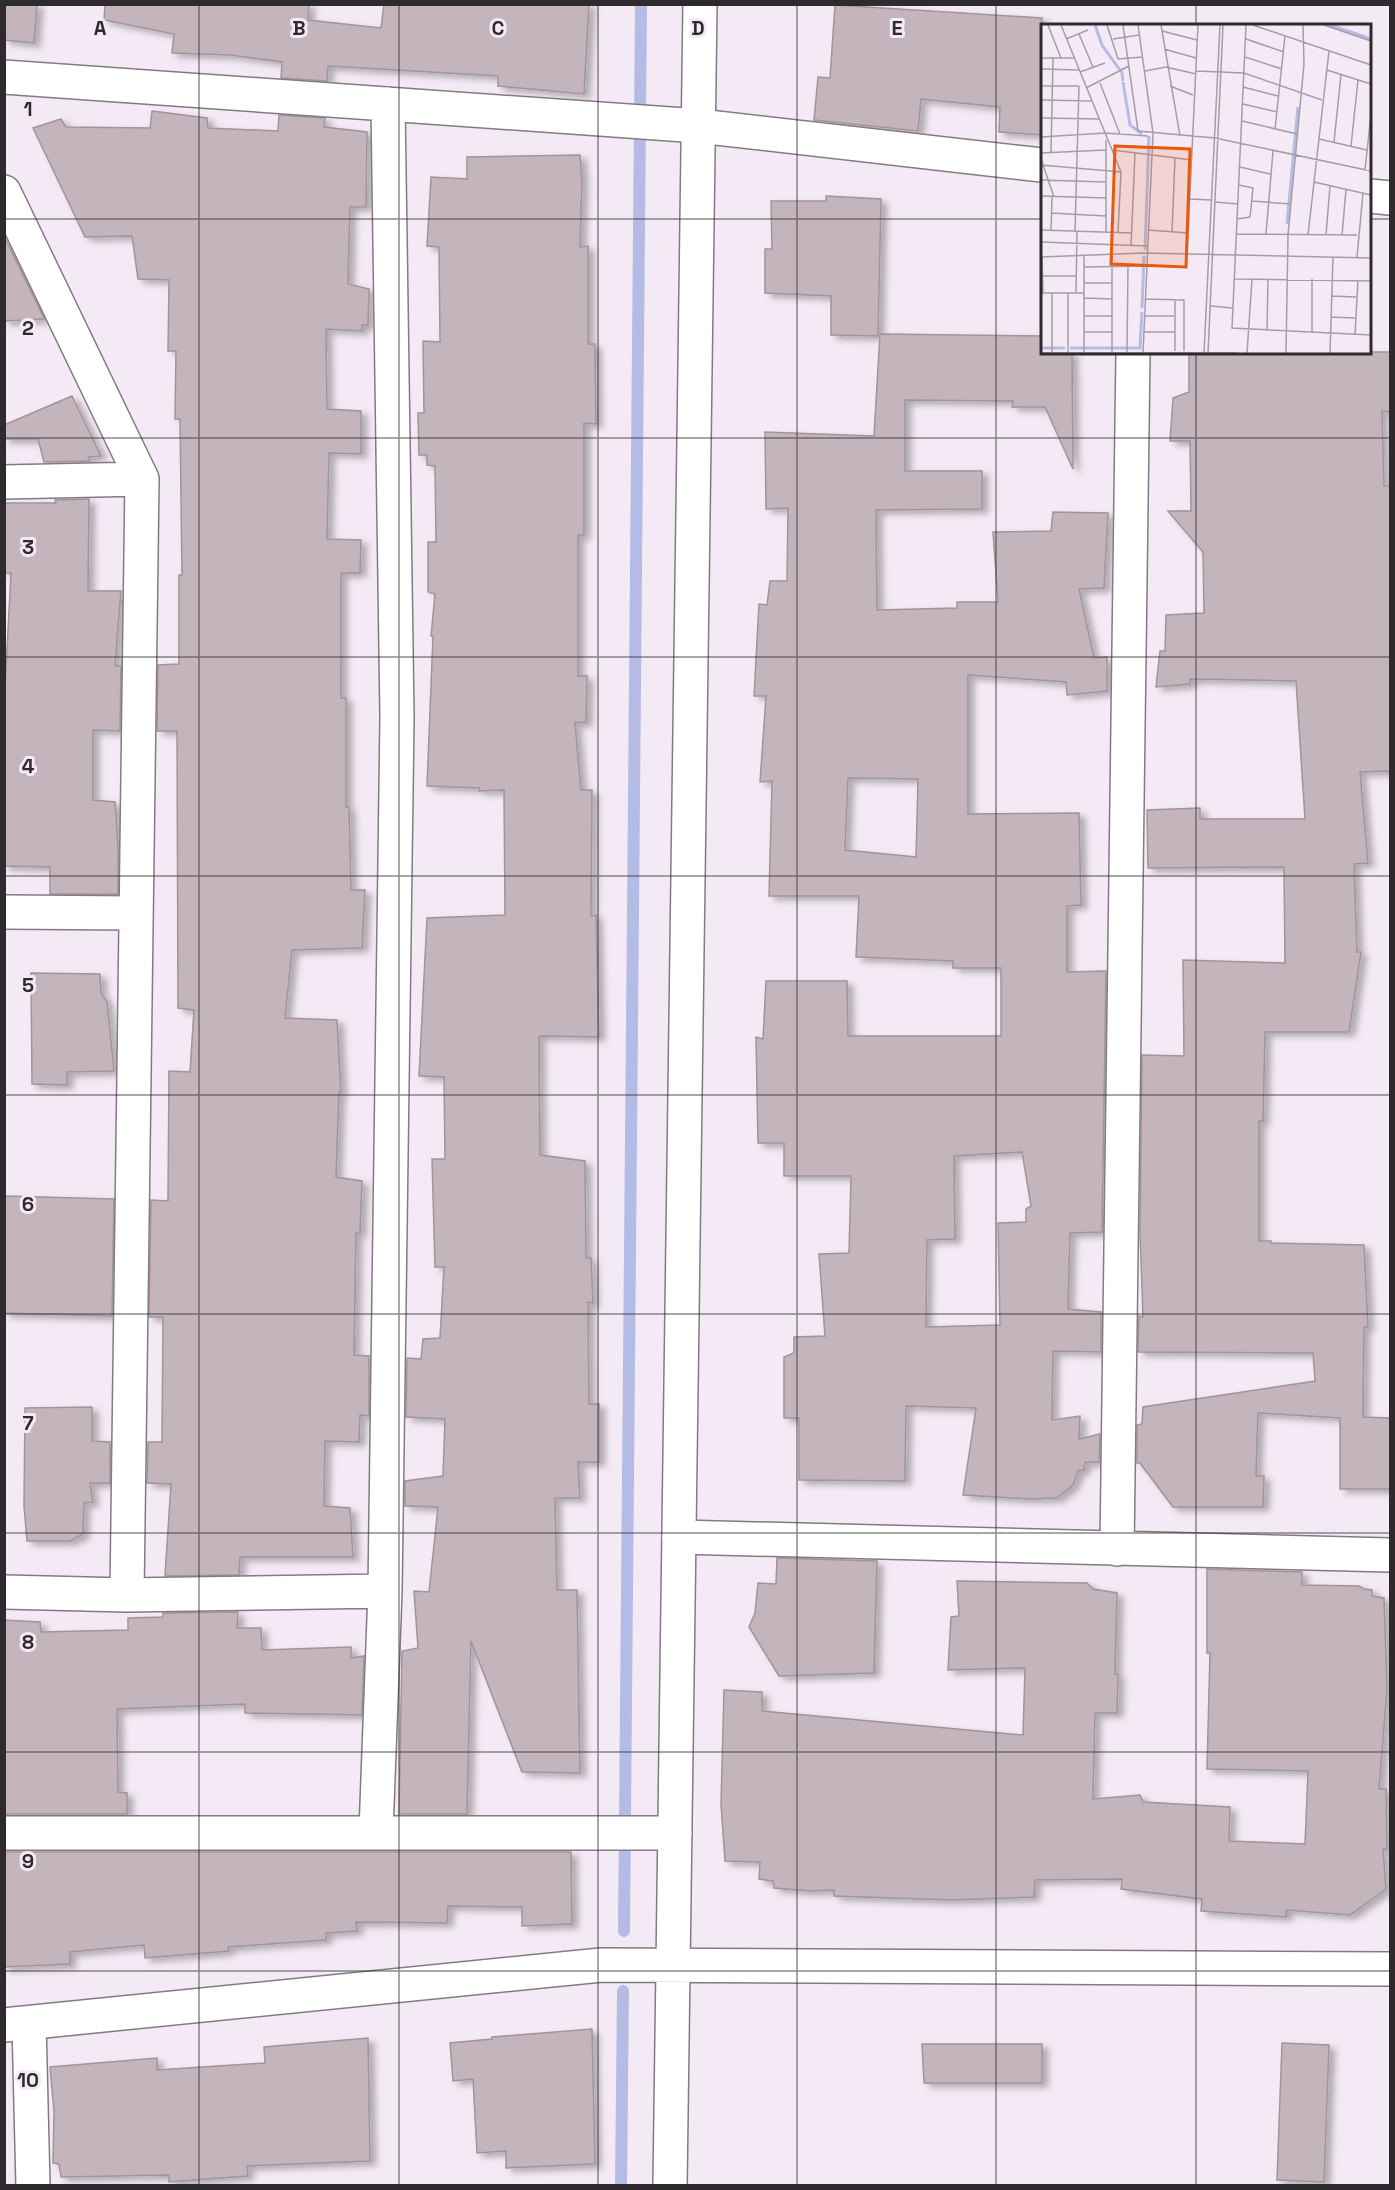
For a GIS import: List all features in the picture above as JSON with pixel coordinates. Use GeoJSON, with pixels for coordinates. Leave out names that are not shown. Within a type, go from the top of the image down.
{"type":"FeatureCollection","features":[{"type":"Feature","properties":{"kind":"street"},"geometry":{"type":"LineString","coordinates":[[670,2186],[679,1537],[683,124],[700,4]]}},
{"type":"Feature","properties":{"kind":"street"},"geometry":{"type":"LineString","coordinates":[[4,77],[683,124],[1041,165]]}},
{"type":"Feature","properties":{"kind":"street"},"geometry":{"type":"LineString","coordinates":[[376,1832],[385,1591],[398,717],[388,104]]}},
{"type":"Feature","properties":{"kind":"street"},"geometry":{"type":"LineString","coordinates":[[4,192],[142,479],[127,1595]]}},
{"type":"Feature","properties":{"kind":"street"},"geometry":{"type":"LineString","coordinates":[[1371,196],[1390,198]]}},
{"type":"Feature","properties":{"kind":"street"},"geometry":{"type":"LineString","coordinates":[[1117,1549],[1133,354]]}},
{"type":"Feature","properties":{"kind":"street"},"geometry":{"type":"LineString","coordinates":[[4,482],[142,479]]}},
{"type":"Feature","properties":{"kind":"street"},"geometry":{"type":"LineString","coordinates":[[4,912],[136,913]]}},
{"type":"Feature","properties":{"kind":"street"},"geometry":{"type":"LineString","coordinates":[[679,1537],[1390,1555]]}},
{"type":"Feature","properties":{"kind":"street"},"geometry":{"type":"LineString","coordinates":[[4,1592],[127,1595],[385,1591]]}},
{"type":"Feature","properties":{"kind":"street"},"geometry":{"type":"LineString","coordinates":[[4,1833],[675,1833]]}},
{"type":"Feature","properties":{"kind":"street"},"geometry":{"type":"LineString","coordinates":[[33,2186],[16,2024],[601,1965],[1390,1969]]}},
{"type":"Feature","properties":{"kind":"building"},"geometry":{"type":"Polygon","coordinates":[[[4,4],[37,4],[34,43],[4,40],[4,4]]]}},
{"type":"Feature","properties":{"kind":"building"},"geometry":{"type":"Polygon","coordinates":[[[105,4],[309,4],[308,20],[381,28],[384,4],[589,4],[584,94],[498,86],[498,76],[328,66],[327,81],[281,78],[282,62],[230,55],[172,53],[174,34],[104,20],[105,4]]]}},
{"type":"Feature","properties":{"kind":"building"},"geometry":{"type":"Polygon","coordinates":[[[835,5],[1042,18],[1041,135],[999,132],[1000,107],[921,99],[918,131],[814,120],[818,77],[830,78],[835,5]]]}},
{"type":"Feature","properties":{"kind":"building"},"geometry":{"type":"Polygon","coordinates":[[[152,111],[207,118],[208,128],[278,131],[279,115],[325,118],[324,127],[367,132],[366,207],[350,207],[348,284],[369,289],[368,325],[362,325],[362,331],[326,329],[327,409],[361,411],[361,454],[329,453],[327,539],[361,540],[360,573],[341,573],[341,698],[346,698],[346,807],[349,807],[351,890],[365,890],[362,948],[292,950],[285,1018],[337,1020],[341,1092],[339,1092],[336,1177],[362,1181],[360,1233],[356,1233],[354,1355],[369,1356],[369,1416],[360,1415],[359,1442],[325,1441],[324,1506],[350,1508],[353,1557],[240,1557],[239,1575],[165,1576],[171,1484],[147,1483],[148,1442],[162,1442],[163,1317],[149,1317],[151,1200],[168,1201],[169,1071],[190,1072],[194,1010],[178,1008],[177,731],[157,731],[158,665],[179,664],[179,575],[182,575],[180,419],[175,419],[176,351],[168,351],[169,280],[138,279],[132,236],[85,237],[33,128],[61,119],[66,127],[150,128],[152,111]]]}},
{"type":"Feature","properties":{"kind":"building"},"geometry":{"type":"Polygon","coordinates":[[[580,155],[582,180],[580,247],[588,246],[588,344],[595,344],[596,424],[584,423],[584,535],[578,535],[578,676],[587,676],[586,723],[575,722],[581,790],[592,790],[591,916],[596,915],[599,1037],[539,1036],[540,1155],[585,1161],[586,1258],[591,1258],[593,1303],[588,1302],[589,1404],[599,1404],[599,1462],[578,1462],[580,1498],[555,1498],[557,1590],[577,1590],[580,1773],[522,1772],[471,1641],[467,1814],[399,1814],[402,1651],[418,1648],[414,1591],[429,1592],[438,1507],[405,1506],[405,1481],[443,1476],[445,1419],[406,1417],[407,1358],[421,1359],[423,1339],[440,1338],[444,1267],[435,1267],[432,1159],[445,1159],[444,1077],[419,1076],[427,918],[505,915],[504,790],[479,791],[479,788],[427,786],[433,636],[431,636],[435,594],[428,592],[428,542],[436,542],[435,466],[427,465],[427,455],[419,455],[418,413],[424,413],[423,341],[440,342],[439,247],[427,246],[431,177],[467,179],[467,157],[580,155]]]}},
{"type":"Feature","properties":{"kind":"building"},"geometry":{"type":"Polygon","coordinates":[[[826,196],[881,199],[878,336],[831,335],[831,296],[765,293],[765,249],[772,249],[771,201],[826,201],[826,196]]]}},
{"type":"Feature","properties":{"kind":"building"},"geometry":{"type":"Polygon","coordinates":[[[4,236],[44,318],[44,319],[4,321],[4,236]]]}},
{"type":"Feature","properties":{"kind":"building"},"geometry":{"type":"Polygon","coordinates":[[[880,334],[1041,336],[1041,354],[1072,354],[1073,469],[1045,407],[1012,407],[1013,401],[905,400],[905,471],[982,471],[982,509],[876,510],[877,610],[957,608],[957,602],[998,602],[993,532],[1051,531],[1053,512],[1108,513],[1104,588],[1079,589],[1094,658],[1107,657],[1107,691],[1067,695],[1066,682],[968,675],[968,814],[1079,813],[1081,905],[1067,906],[1067,972],[1106,971],[1102,1232],[1070,1233],[1068,1309],[1101,1312],[1101,1352],[1053,1351],[1052,1420],[1080,1416],[1079,1439],[1100,1434],[1099,1462],[1085,1462],[1084,1470],[1078,1471],[1073,1485],[1057,1498],[1031,1499],[963,1495],[976,1408],[906,1406],[905,1481],[799,1480],[799,1418],[784,1418],[784,1357],[794,1353],[794,1337],[825,1336],[819,1254],[849,1253],[851,1176],[784,1176],[784,1143],[758,1143],[756,1037],[763,1039],[766,981],[847,981],[848,1036],[1001,1036],[1001,968],[953,968],[953,961],[856,957],[859,896],[769,896],[772,781],[760,782],[766,696],[754,696],[759,604],[767,605],[770,581],[787,581],[788,508],[766,509],[765,432],[874,436],[880,334]],[[848,778],[845,850],[916,857],[918,779],[848,778]],[[1022,1152],[954,1156],[955,1239],[927,1240],[926,1327],[1000,1325],[998,1223],[1026,1222],[1026,1209],[1031,1206],[1022,1152]]]}},
{"type":"Feature","properties":{"kind":"building"},"geometry":{"type":"Polygon","coordinates":[[[1371,352],[1390,352],[1390,412],[1382,411],[1384,486],[1390,486],[1390,771],[1360,772],[1368,863],[1354,864],[1357,952],[1361,952],[1349,1032],[1265,1032],[1263,1121],[1259,1121],[1259,1241],[1364,1245],[1368,1327],[1364,1327],[1363,1417],[1390,1418],[1390,1489],[1340,1489],[1340,1418],[1258,1413],[1256,1476],[1264,1476],[1263,1507],[1173,1507],[1140,1463],[1137,1463],[1137,1425],[1142,1424],[1143,1407],[1315,1381],[1313,1353],[1138,1352],[1139,1316],[1143,1317],[1140,1231],[1142,1055],[1184,1056],[1183,960],[1285,963],[1284,867],[1148,868],[1147,810],[1200,808],[1200,819],[1305,819],[1296,681],[1190,679],[1190,684],[1156,687],[1160,651],[1165,651],[1166,615],[1204,613],[1203,552],[1168,511],[1191,511],[1190,441],[1170,441],[1173,398],[1189,392],[1189,354],[1371,354],[1371,352]]]}},
{"type":"Feature","properties":{"kind":"building"},"geometry":{"type":"Polygon","coordinates":[[[72,396],[101,456],[89,457],[89,461],[44,462],[38,439],[4,439],[4,425],[72,396]]]}},
{"type":"Feature","properties":{"kind":"building"},"geometry":{"type":"Polygon","coordinates":[[[89,499],[88,591],[121,591],[115,666],[121,666],[120,731],[93,730],[93,800],[115,802],[118,894],[50,894],[50,867],[4,866],[4,707],[11,573],[4,573],[4,503],[56,503],[55,500],[89,499]]]}},
{"type":"Feature","properties":{"kind":"building"},"geometry":{"type":"Polygon","coordinates":[[[31,973],[100,974],[101,993],[107,1002],[114,1071],[67,1072],[67,1085],[32,1084],[31,973]]]}},
{"type":"Feature","properties":{"kind":"building"},"geometry":{"type":"Polygon","coordinates":[[[4,1196],[114,1199],[112,1316],[4,1313],[4,1196]]]}},
{"type":"Feature","properties":{"kind":"building"},"geometry":{"type":"Polygon","coordinates":[[[92,1407],[92,1441],[110,1442],[110,1483],[90,1483],[93,1502],[84,1503],[83,1534],[70,1541],[27,1541],[24,1506],[25,1408],[92,1407]]]}},
{"type":"Feature","properties":{"kind":"building"},"geometry":{"type":"Polygon","coordinates":[[[777,1558],[877,1561],[874,1673],[779,1676],[749,1627],[755,1613],[758,1583],[776,1584],[777,1558]]]}},
{"type":"Feature","properties":{"kind":"building"},"geometry":{"type":"Polygon","coordinates":[[[1207,1569],[1302,1572],[1302,1585],[1359,1586],[1372,1590],[1372,1596],[1384,1598],[1387,1690],[1379,1789],[1386,1789],[1387,1849],[1383,1849],[1386,1889],[1350,1915],[1286,1910],[1286,1917],[1201,1911],[1202,1899],[1121,1889],[1122,1879],[1035,1880],[1034,1897],[952,1900],[834,1896],[834,1890],[774,1888],[773,1881],[759,1879],[760,1862],[725,1861],[721,1804],[724,1690],[762,1692],[762,1711],[1023,1735],[1025,1668],[948,1670],[951,1617],[959,1616],[957,1581],[1087,1583],[1093,1589],[1117,1593],[1115,1674],[1118,1674],[1117,1713],[1095,1713],[1093,1799],[1140,1795],[1143,1802],[1230,1807],[1229,1841],[1305,1844],[1308,1771],[1207,1769],[1210,1653],[1207,1653],[1207,1569]]]}},
{"type":"Feature","properties":{"kind":"building"},"geometry":{"type":"Polygon","coordinates":[[[238,1612],[237,1628],[261,1628],[262,1650],[351,1647],[351,1658],[364,1656],[362,1715],[245,1713],[245,1704],[117,1709],[118,1792],[127,1793],[127,1814],[4,1814],[4,1620],[40,1622],[41,1632],[128,1630],[128,1618],[163,1617],[163,1613],[238,1612]]]}},
{"type":"Feature","properties":{"kind":"building"},"geometry":{"type":"Polygon","coordinates":[[[4,1852],[571,1852],[572,1924],[522,1926],[522,1907],[448,1906],[447,1923],[356,1922],[357,1931],[326,1933],[326,1940],[228,1947],[229,1951],[145,1958],[144,1945],[70,1952],[70,1964],[4,1967],[4,1852]]]}},
{"type":"Feature","properties":{"kind":"building"},"geometry":{"type":"Polygon","coordinates":[[[592,2029],[595,2164],[506,2168],[506,2151],[477,2153],[473,2079],[453,2081],[450,2043],[492,2039],[492,2037],[592,2029]]]}},
{"type":"Feature","properties":{"kind":"building"},"geometry":{"type":"Polygon","coordinates":[[[368,2038],[370,2161],[247,2166],[248,2176],[169,2182],[169,2175],[61,2177],[59,2164],[53,2163],[54,2111],[50,2067],[157,2058],[157,2070],[265,2063],[264,2047],[368,2038]]]}},
{"type":"Feature","properties":{"kind":"building"},"geometry":{"type":"Polygon","coordinates":[[[1282,2043],[1329,2045],[1324,2182],[1277,2180],[1282,2043]]]}},
{"type":"Feature","properties":{"kind":"building"},"geometry":{"type":"Polygon","coordinates":[[[922,2044],[1042,2044],[1042,2083],[924,2083],[922,2044]]]}},
{"type":"Feature","properties":{"kind":"waterway"},"geometry":{"type":"LineString","coordinates":[[624,1931],[641,4]]}},
{"type":"Feature","properties":{"kind":"waterway"},"geometry":{"type":"LineString","coordinates":[[621,2186],[623,1991]]}}]}
